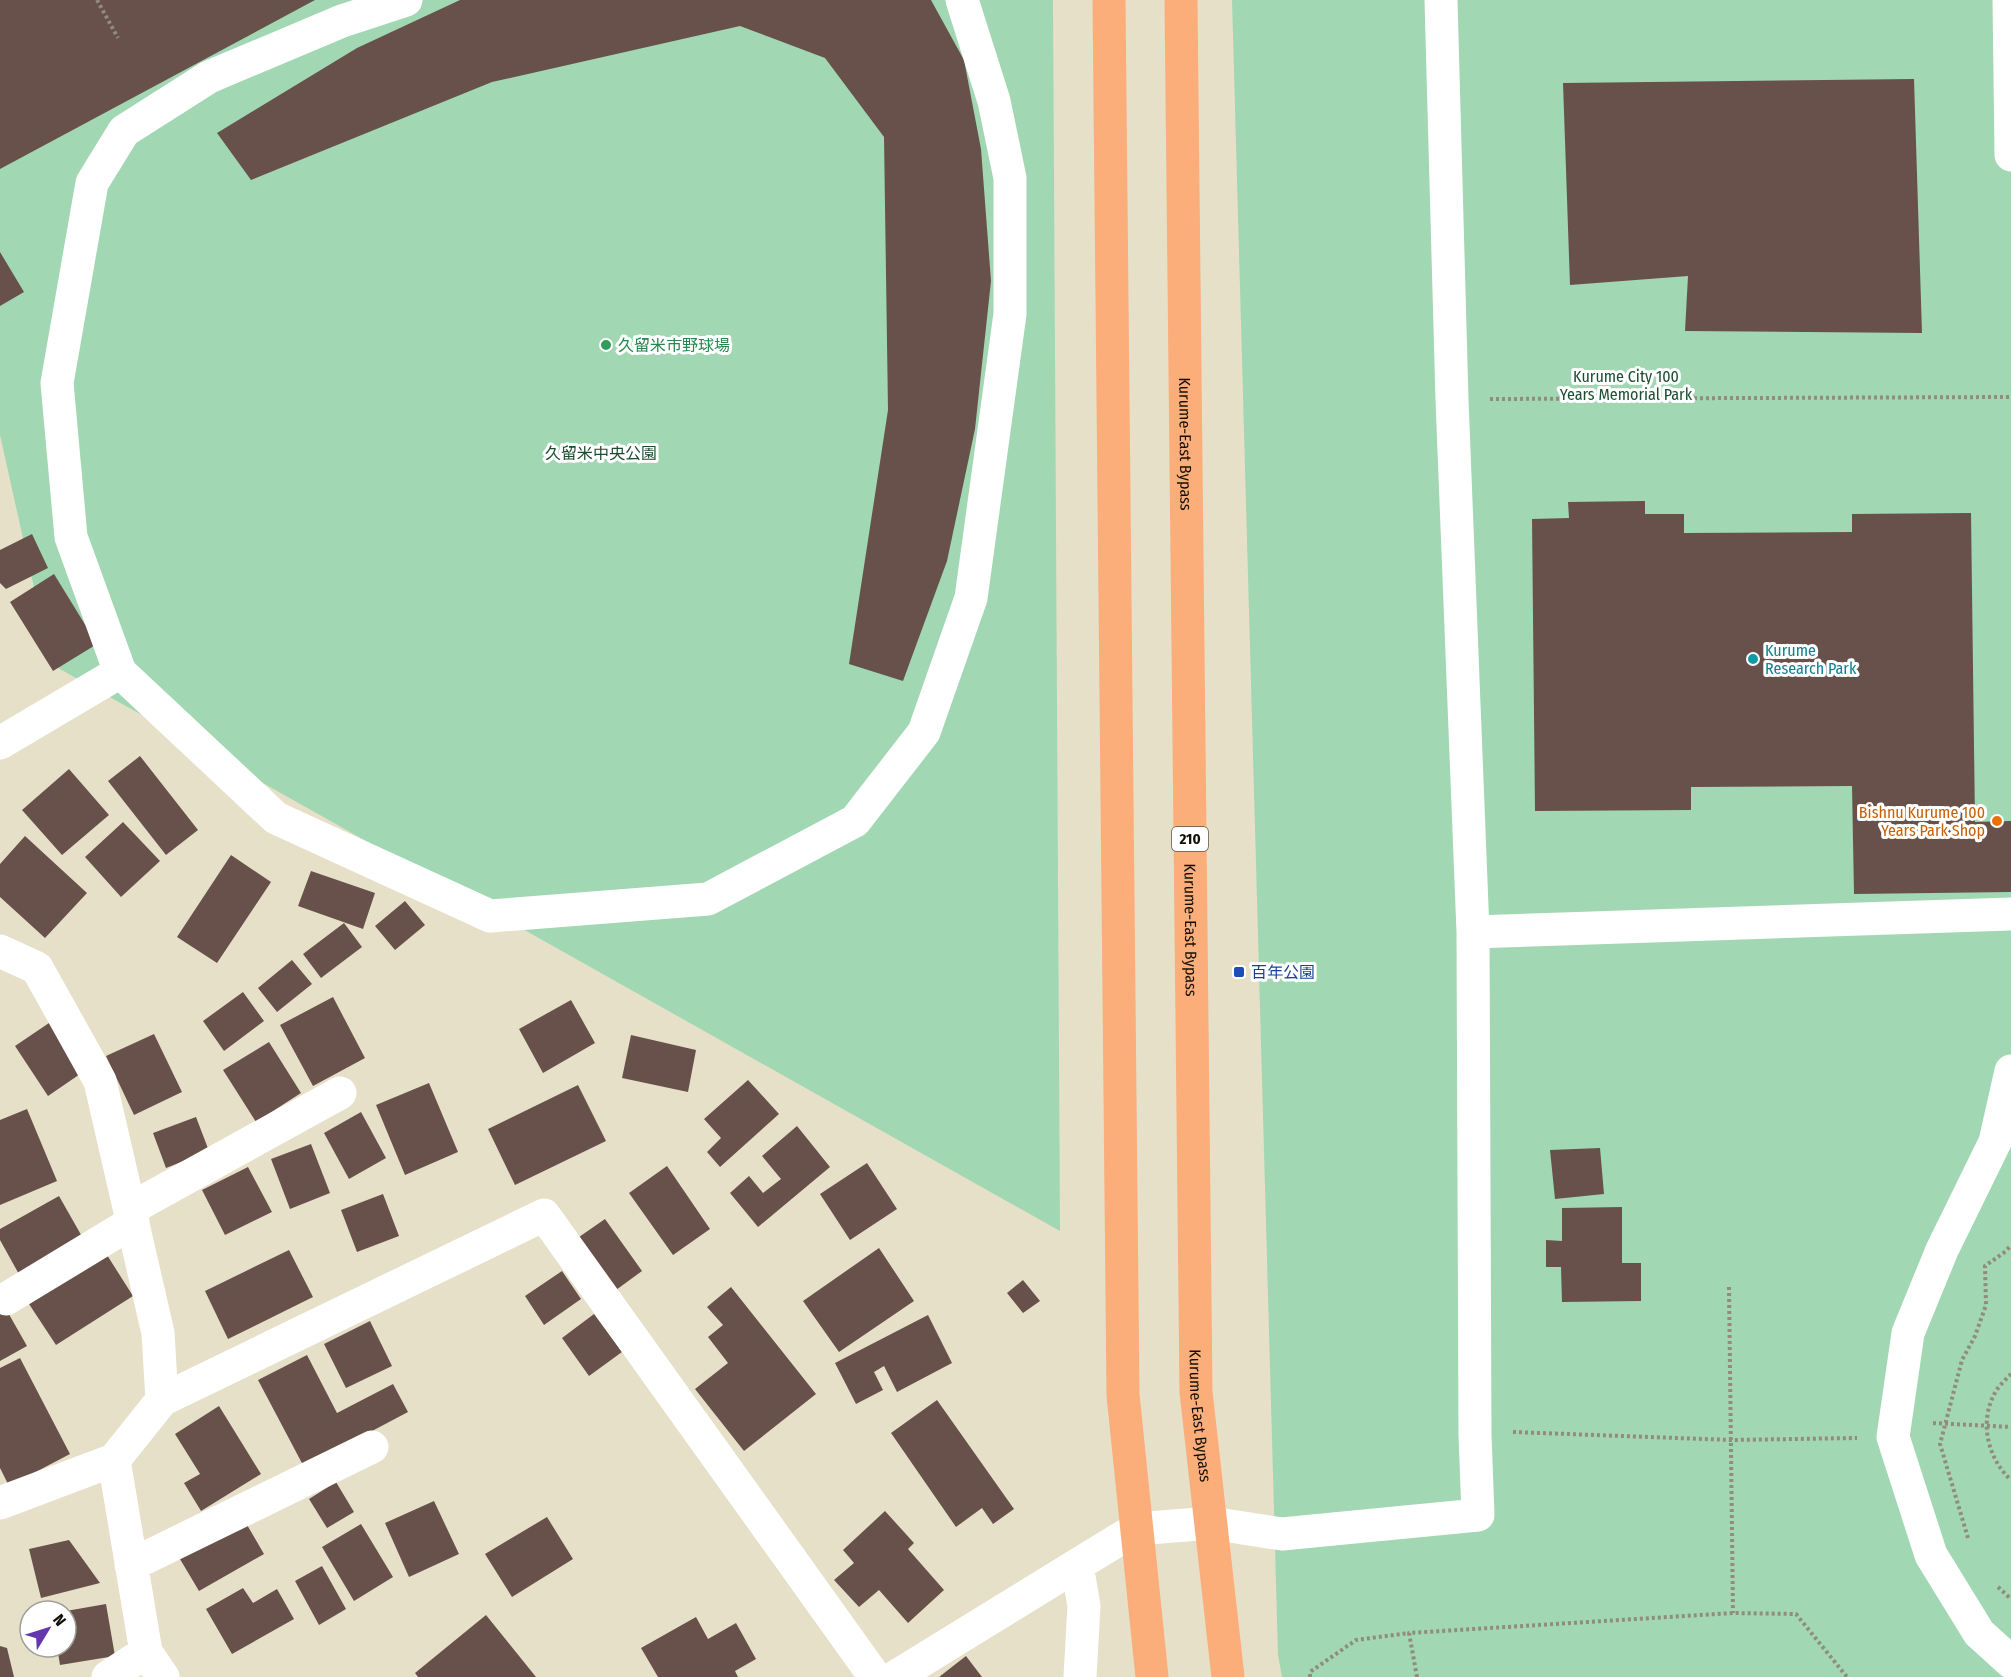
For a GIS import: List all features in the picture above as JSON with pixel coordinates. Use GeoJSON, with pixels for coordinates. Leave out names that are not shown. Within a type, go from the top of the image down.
{"type":"FeatureCollection","features":[{"type":"Feature","properties":{"kind":"highway"},"geometry":{"type":"LineString","coordinates":[[1108,0],[1123,1395],[1152,1677]]}},
{"type":"Feature","properties":{"kind":"highway","name":"Kurume-East Bypass"},"geometry":{"type":"LineString","coordinates":[[1182,0],[1196,1392],[1228,1677]]}},
{"type":"Feature","properties":{"kind":"street"},"geometry":{"type":"LineString","coordinates":[[406,0],[342,21],[209,77],[124,131],[92,183],[57,383],[71,537],[120,672],[276,818],[490,916],[708,899],[855,821],[924,732],[971,598],[1010,314],[1010,178],[994,101],[962,0]]}},
{"type":"Feature","properties":{"kind":"street"},"geometry":{"type":"LineString","coordinates":[[896,1677],[1136,1529],[1211,1523],[1282,1534],[1479,1515],[1475,1423],[1473,932],[1452,400],[1441,0]]}},
{"type":"Feature","properties":{"kind":"street"},"geometry":{"type":"LineString","coordinates":[[2009,0],[2011,155]]}},
{"type":"Feature","properties":{"kind":"street"},"geometry":{"type":"LineString","coordinates":[[0,743],[120,672]]}},
{"type":"Feature","properties":{"kind":"street"},"geometry":{"type":"LineString","coordinates":[[1473,932],[2011,914]]}},
{"type":"Feature","properties":{"kind":"street"},"geometry":{"type":"LineString","coordinates":[[0,951],[37,968],[100,1081],[158,1333],[162,1400]]}},
{"type":"Feature","properties":{"kind":"street"},"geometry":{"type":"LineString","coordinates":[[2011,1071],[1995,1142],[1942,1250],[1908,1333],[1895,1429],[1931,1555],[1979,1633],[2011,1662]]}},
{"type":"Feature","properties":{"kind":"street"},"geometry":{"type":"LineString","coordinates":[[6,1299],[131,1215],[340,1093]]}},
{"type":"Feature","properties":{"kind":"street"},"geometry":{"type":"LineString","coordinates":[[0,1503],[114,1460],[162,1400],[544,1215],[875,1677]]}},
{"type":"Feature","properties":{"kind":"street"},"geometry":{"type":"LineString","coordinates":[[131,1565],[372,1447]]}},
{"type":"Feature","properties":{"kind":"street"},"geometry":{"type":"LineString","coordinates":[[108,1677],[155,1664],[131,1565],[114,1460]]}},
{"type":"Feature","properties":{"kind":"street"},"geometry":{"type":"LineString","coordinates":[[1077,1565],[1084,1606],[1080,1677]]}},
{"type":"Feature","properties":{"kind":"path"},"geometry":{"type":"LineString","coordinates":[[97,0],[118,38]]}},
{"type":"Feature","properties":{"kind":"path"},"geometry":{"type":"LineString","coordinates":[[1452,400],[2011,397]]}},
{"type":"Feature","properties":{"kind":"path"},"geometry":{"type":"LineString","coordinates":[[1970,1546],[1940,1444],[1962,1360],[1975,1336],[1986,1305],[1985,1266],[2011,1245]]}},
{"type":"Feature","properties":{"kind":"path"},"geometry":{"type":"LineString","coordinates":[[1729,1287],[1733,1613]]}},
{"type":"Feature","properties":{"kind":"path"},"geometry":{"type":"LineString","coordinates":[[2011,1374],[1998,1389],[1988,1410],[1987,1426],[1991,1454],[2003,1473],[2011,1480]]}},
{"type":"Feature","properties":{"kind":"path"},"geometry":{"type":"LineString","coordinates":[[1513,1432],[1731,1440],[1946,1424],[2011,1427]]}},
{"type":"Feature","properties":{"kind":"path"},"geometry":{"type":"LineString","coordinates":[[1992,1581],[2011,1599]]}},
{"type":"Feature","properties":{"kind":"path"},"geometry":{"type":"LineString","coordinates":[[1310,1677],[1310,1672],[1356,1640],[1409,1633],[1733,1613],[1796,1614],[1847,1677]]}},
{"type":"Feature","properties":{"kind":"path"},"geometry":{"type":"LineString","coordinates":[[1409,1633],[1417,1677]]}},
{"type":"Feature","properties":{"kind":"green space","name":"久留米中央公園"},"geometry":{"type":"Polygon","coordinates":[[[0,0],[1053,0],[1060,1231],[51,664],[0,435],[0,0]]]}},
{"type":"Feature","properties":{"kind":"green space","name":"Kurume City 100 Years Memorial Park"},"geometry":{"type":"Polygon","coordinates":[[[1232,0],[2011,0],[2011,1677],[1282,1677],[1278,1655],[1232,0]]]}},
{"type":"Feature","properties":{"kind":"building"},"geometry":{"type":"Polygon","coordinates":[[[0,0],[315,0],[0,169],[0,0]]]}},
{"type":"Feature","properties":{"kind":"building"},"geometry":{"type":"Polygon","coordinates":[[[460,0],[931,0],[964,60],[981,149],[991,281],[975,429],[947,561],[903,681],[849,664],[888,410],[884,137],[825,58],[740,26],[492,82],[251,180],[217,133],[357,48],[460,0]]]}},
{"type":"Feature","properties":{"kind":"building"},"geometry":{"type":"Polygon","coordinates":[[[1914,79],[1922,333],[1685,331],[1688,276],[1570,285],[1563,83],[1914,79]]]}},
{"type":"Feature","properties":{"kind":"building"},"geometry":{"type":"Polygon","coordinates":[[[0,252],[24,292],[0,306],[0,252]]]}},
{"type":"Feature","properties":{"kind":"building","name":"Kurume Research Park"},"geometry":{"type":"Polygon","coordinates":[[[1645,501],[1645,514],[1684,514],[1684,533],[1852,532],[1852,514],[1971,513],[1975,822],[2011,821],[2011,892],[1854,894],[1852,786],[1691,787],[1691,810],[1535,811],[1532,519],[1569,518],[1568,502],[1645,501]]]}},
{"type":"Feature","properties":{"kind":"building"},"geometry":{"type":"Polygon","coordinates":[[[32,534],[48,568],[6,589],[0,583],[0,550],[32,534]]]}},
{"type":"Feature","properties":{"kind":"building"},"geometry":{"type":"Polygon","coordinates":[[[54,574],[97,644],[53,671],[10,602],[54,574]]]}},
{"type":"Feature","properties":{"kind":"building"},"geometry":{"type":"Polygon","coordinates":[[[140,756],[198,830],[166,855],[108,781],[140,756]]]}},
{"type":"Feature","properties":{"kind":"building"},"geometry":{"type":"Polygon","coordinates":[[[69,769],[109,815],[62,855],[22,810],[69,769]]]}},
{"type":"Feature","properties":{"kind":"building"},"geometry":{"type":"Polygon","coordinates":[[[123,822],[160,861],[121,897],[85,857],[123,822]]]}},
{"type":"Feature","properties":{"kind":"building"},"geometry":{"type":"Polygon","coordinates":[[[25,836],[87,893],[45,938],[0,897],[0,864],[25,836]]]}},
{"type":"Feature","properties":{"kind":"building"},"geometry":{"type":"Polygon","coordinates":[[[231,855],[271,882],[217,963],[177,937],[231,855]]]}},
{"type":"Feature","properties":{"kind":"building"},"geometry":{"type":"Polygon","coordinates":[[[311,871],[375,893],[363,929],[298,906],[311,871]]]}},
{"type":"Feature","properties":{"kind":"building"},"geometry":{"type":"Polygon","coordinates":[[[405,901],[425,925],[395,950],[375,926],[405,901]]]}},
{"type":"Feature","properties":{"kind":"building"},"geometry":{"type":"Polygon","coordinates":[[[344,923],[362,947],[321,978],[303,954],[344,923]]]}},
{"type":"Feature","properties":{"kind":"building"},"geometry":{"type":"Polygon","coordinates":[[[292,960],[312,984],[277,1012],[258,988],[292,960]]]}},
{"type":"Feature","properties":{"kind":"building"},"geometry":{"type":"Polygon","coordinates":[[[243,992],[264,1021],[224,1051],[203,1021],[243,992]]]}},
{"type":"Feature","properties":{"kind":"building"},"geometry":{"type":"Polygon","coordinates":[[[333,997],[365,1058],[313,1086],[280,1025],[333,997]]]}},
{"type":"Feature","properties":{"kind":"building"},"geometry":{"type":"Polygon","coordinates":[[[571,1000],[595,1043],[543,1073],[519,1029],[571,1000]]]}},
{"type":"Feature","properties":{"kind":"building"},"geometry":{"type":"Polygon","coordinates":[[[49,1023],[83,1072],[48,1096],[15,1046],[49,1023]]]}},
{"type":"Feature","properties":{"kind":"building"},"geometry":{"type":"Polygon","coordinates":[[[154,1034],[182,1092],[134,1115],[106,1056],[154,1034]]]}},
{"type":"Feature","properties":{"kind":"building"},"geometry":{"type":"Polygon","coordinates":[[[631,1035],[696,1050],[688,1092],[622,1078],[631,1035]]]}},
{"type":"Feature","properties":{"kind":"building"},"geometry":{"type":"Polygon","coordinates":[[[269,1042],[301,1093],[256,1122],[223,1070],[269,1042]]]}},
{"type":"Feature","properties":{"kind":"building"},"geometry":{"type":"Polygon","coordinates":[[[748,1080],[779,1114],[720,1167],[707,1152],[721,1138],[704,1119],[748,1080]]]}},
{"type":"Feature","properties":{"kind":"building"},"geometry":{"type":"Polygon","coordinates":[[[429,1083],[458,1152],[405,1175],[376,1105],[429,1083]]]}},
{"type":"Feature","properties":{"kind":"building"},"geometry":{"type":"Polygon","coordinates":[[[578,1085],[606,1141],[515,1185],[488,1129],[578,1085]]]}},
{"type":"Feature","properties":{"kind":"building"},"geometry":{"type":"Polygon","coordinates":[[[27,1109],[57,1181],[0,1205],[0,1120],[27,1109]]]}},
{"type":"Feature","properties":{"kind":"building"},"geometry":{"type":"Polygon","coordinates":[[[361,1112],[386,1158],[349,1179],[324,1133],[361,1112]]]}},
{"type":"Feature","properties":{"kind":"building"},"geometry":{"type":"Polygon","coordinates":[[[196,1117],[209,1151],[166,1168],[153,1133],[196,1117]]]}},
{"type":"Feature","properties":{"kind":"building"},"geometry":{"type":"Polygon","coordinates":[[[797,1126],[830,1167],[758,1227],[730,1193],[749,1176],[763,1193],[781,1179],[762,1156],[797,1126]]]}},
{"type":"Feature","properties":{"kind":"building"},"geometry":{"type":"Polygon","coordinates":[[[311,1144],[330,1193],[290,1209],[271,1159],[311,1144]]]}},
{"type":"Feature","properties":{"kind":"building"},"geometry":{"type":"Polygon","coordinates":[[[1600,1148],[1604,1194],[1555,1199],[1550,1150],[1600,1148]]]}},
{"type":"Feature","properties":{"kind":"building"},"geometry":{"type":"Polygon","coordinates":[[[867,1163],[897,1209],[850,1240],[820,1194],[867,1163]]]}},
{"type":"Feature","properties":{"kind":"building"},"geometry":{"type":"Polygon","coordinates":[[[667,1166],[710,1229],[673,1255],[629,1193],[667,1166]]]}},
{"type":"Feature","properties":{"kind":"building"},"geometry":{"type":"Polygon","coordinates":[[[248,1167],[272,1212],[225,1235],[202,1190],[248,1167]]]}},
{"type":"Feature","properties":{"kind":"building"},"geometry":{"type":"Polygon","coordinates":[[[383,1194],[399,1236],[357,1252],[341,1210],[383,1194]]]}},
{"type":"Feature","properties":{"kind":"building"},"geometry":{"type":"Polygon","coordinates":[[[59,1196],[84,1240],[20,1276],[0,1240],[0,1229],[59,1196]]]}},
{"type":"Feature","properties":{"kind":"building"},"geometry":{"type":"Polygon","coordinates":[[[1622,1207],[1622,1263],[1641,1263],[1641,1301],[1562,1302],[1561,1267],[1546,1267],[1546,1240],[1562,1241],[1562,1208],[1622,1207]]]}},
{"type":"Feature","properties":{"kind":"building"},"geometry":{"type":"Polygon","coordinates":[[[605,1219],[642,1271],[616,1290],[579,1237],[605,1219]]]}},
{"type":"Feature","properties":{"kind":"building"},"geometry":{"type":"Polygon","coordinates":[[[879,1248],[914,1301],[839,1352],[803,1301],[879,1248]]]}},
{"type":"Feature","properties":{"kind":"building"},"geometry":{"type":"Polygon","coordinates":[[[289,1250],[313,1297],[228,1339],[205,1291],[289,1250]]]}},
{"type":"Feature","properties":{"kind":"building"},"geometry":{"type":"Polygon","coordinates":[[[107,1255],[133,1296],[56,1345],[29,1304],[107,1255]]]}},
{"type":"Feature","properties":{"kind":"building"},"geometry":{"type":"Polygon","coordinates":[[[562,1271],[581,1299],[544,1325],[525,1296],[562,1271]]]}},
{"type":"Feature","properties":{"kind":"building"},"geometry":{"type":"Polygon","coordinates":[[[1023,1280],[1040,1301],[1023,1313],[1007,1293],[1023,1280]]]}},
{"type":"Feature","properties":{"kind":"building"},"geometry":{"type":"Polygon","coordinates":[[[731,1287],[816,1394],[744,1451],[695,1389],[728,1363],[708,1337],[723,1325],[707,1307],[731,1287]]]}},
{"type":"Feature","properties":{"kind":"building"},"geometry":{"type":"Polygon","coordinates":[[[2,1302],[27,1346],[0,1361],[0,1303],[2,1302]]]}},
{"type":"Feature","properties":{"kind":"building"},"geometry":{"type":"Polygon","coordinates":[[[594,1314],[622,1352],[589,1376],[562,1338],[594,1314]]]}},
{"type":"Feature","properties":{"kind":"building"},"geometry":{"type":"Polygon","coordinates":[[[928,1315],[952,1363],[897,1392],[884,1366],[874,1372],[883,1390],[856,1404],[835,1363],[928,1315]]]}},
{"type":"Feature","properties":{"kind":"building"},"geometry":{"type":"Polygon","coordinates":[[[370,1321],[392,1366],[346,1388],[324,1344],[370,1321]]]}},
{"type":"Feature","properties":{"kind":"building"},"geometry":{"type":"Polygon","coordinates":[[[307,1355],[337,1413],[393,1384],[408,1412],[304,1467],[258,1380],[307,1355]]]}},
{"type":"Feature","properties":{"kind":"building"},"geometry":{"type":"Polygon","coordinates":[[[20,1358],[70,1454],[9,1486],[0,1468],[0,1368],[20,1358]]]}},
{"type":"Feature","properties":{"kind":"building"},"geometry":{"type":"Polygon","coordinates":[[[937,1400],[1014,1509],[993,1524],[982,1508],[956,1527],[891,1433],[937,1400]]]}},
{"type":"Feature","properties":{"kind":"building"},"geometry":{"type":"Polygon","coordinates":[[[219,1406],[261,1474],[201,1511],[184,1483],[200,1474],[175,1434],[219,1406]]]}},
{"type":"Feature","properties":{"kind":"building"},"geometry":{"type":"Polygon","coordinates":[[[336,1482],[354,1512],[327,1528],[309,1499],[336,1482]]]}},
{"type":"Feature","properties":{"kind":"building"},"geometry":{"type":"Polygon","coordinates":[[[434,1501],[459,1554],[409,1577],[385,1523],[434,1501]]]}},
{"type":"Feature","properties":{"kind":"building"},"geometry":{"type":"Polygon","coordinates":[[[239,1511],[264,1554],[199,1591],[174,1549],[239,1511]]]}},
{"type":"Feature","properties":{"kind":"building"},"geometry":{"type":"Polygon","coordinates":[[[885,1511],[914,1543],[908,1549],[944,1590],[908,1623],[879,1590],[859,1607],[834,1580],[854,1563],[843,1550],[885,1511]]]}},
{"type":"Feature","properties":{"kind":"building"},"geometry":{"type":"Polygon","coordinates":[[[547,1517],[573,1559],[512,1597],[485,1554],[547,1517]]]}},
{"type":"Feature","properties":{"kind":"building"},"geometry":{"type":"Polygon","coordinates":[[[361,1524],[393,1577],[354,1601],[322,1547],[361,1524]]]}},
{"type":"Feature","properties":{"kind":"building"},"geometry":{"type":"Polygon","coordinates":[[[69,1540],[100,1583],[41,1598],[29,1549],[69,1540]]]}},
{"type":"Feature","properties":{"kind":"building"},"geometry":{"type":"Polygon","coordinates":[[[322,1566],[346,1609],[319,1625],[295,1581],[322,1566]]]}},
{"type":"Feature","properties":{"kind":"building"},"geometry":{"type":"Polygon","coordinates":[[[243,1588],[253,1603],[277,1589],[294,1619],[232,1654],[206,1609],[243,1588]]]}},
{"type":"Feature","properties":{"kind":"building"},"geometry":{"type":"Polygon","coordinates":[[[106,1604],[115,1656],[60,1665],[59,1659],[78,1659],[78,1609],[106,1604]]]}},
{"type":"Feature","properties":{"kind":"building"},"geometry":{"type":"Polygon","coordinates":[[[486,1615],[536,1677],[418,1677],[415,1673],[486,1615]]]}},
{"type":"Feature","properties":{"kind":"building"},"geometry":{"type":"Polygon","coordinates":[[[696,1617],[708,1639],[736,1623],[756,1659],[735,1671],[738,1677],[658,1677],[641,1648],[696,1617]]]}},
{"type":"Feature","properties":{"kind":"building"},"geometry":{"type":"Polygon","coordinates":[[[0,1646],[7,1648],[14,1677],[0,1677],[0,1646]]]}},
{"type":"Feature","properties":{"kind":"building"},"geometry":{"type":"Polygon","coordinates":[[[966,1656],[982,1677],[939,1677],[966,1656]]]}},
{"type":"Feature","properties":{"kind":"place","name":"久留米市野球場"},"geometry":{"type":"Point","coordinates":[606,345]}},
{"type":"Feature","properties":{"kind":"place","name":"Kurume Research Park"},"geometry":{"type":"Point","coordinates":[1753,659]}},
{"type":"Feature","properties":{"kind":"place","name":"Bishnu Kurume 100 Years Park Shop"},"geometry":{"type":"Point","coordinates":[1997,821]}},
{"type":"Feature","properties":{"kind":"place","name":"百年公園"},"geometry":{"type":"Point","coordinates":[1239,972]}}]}
